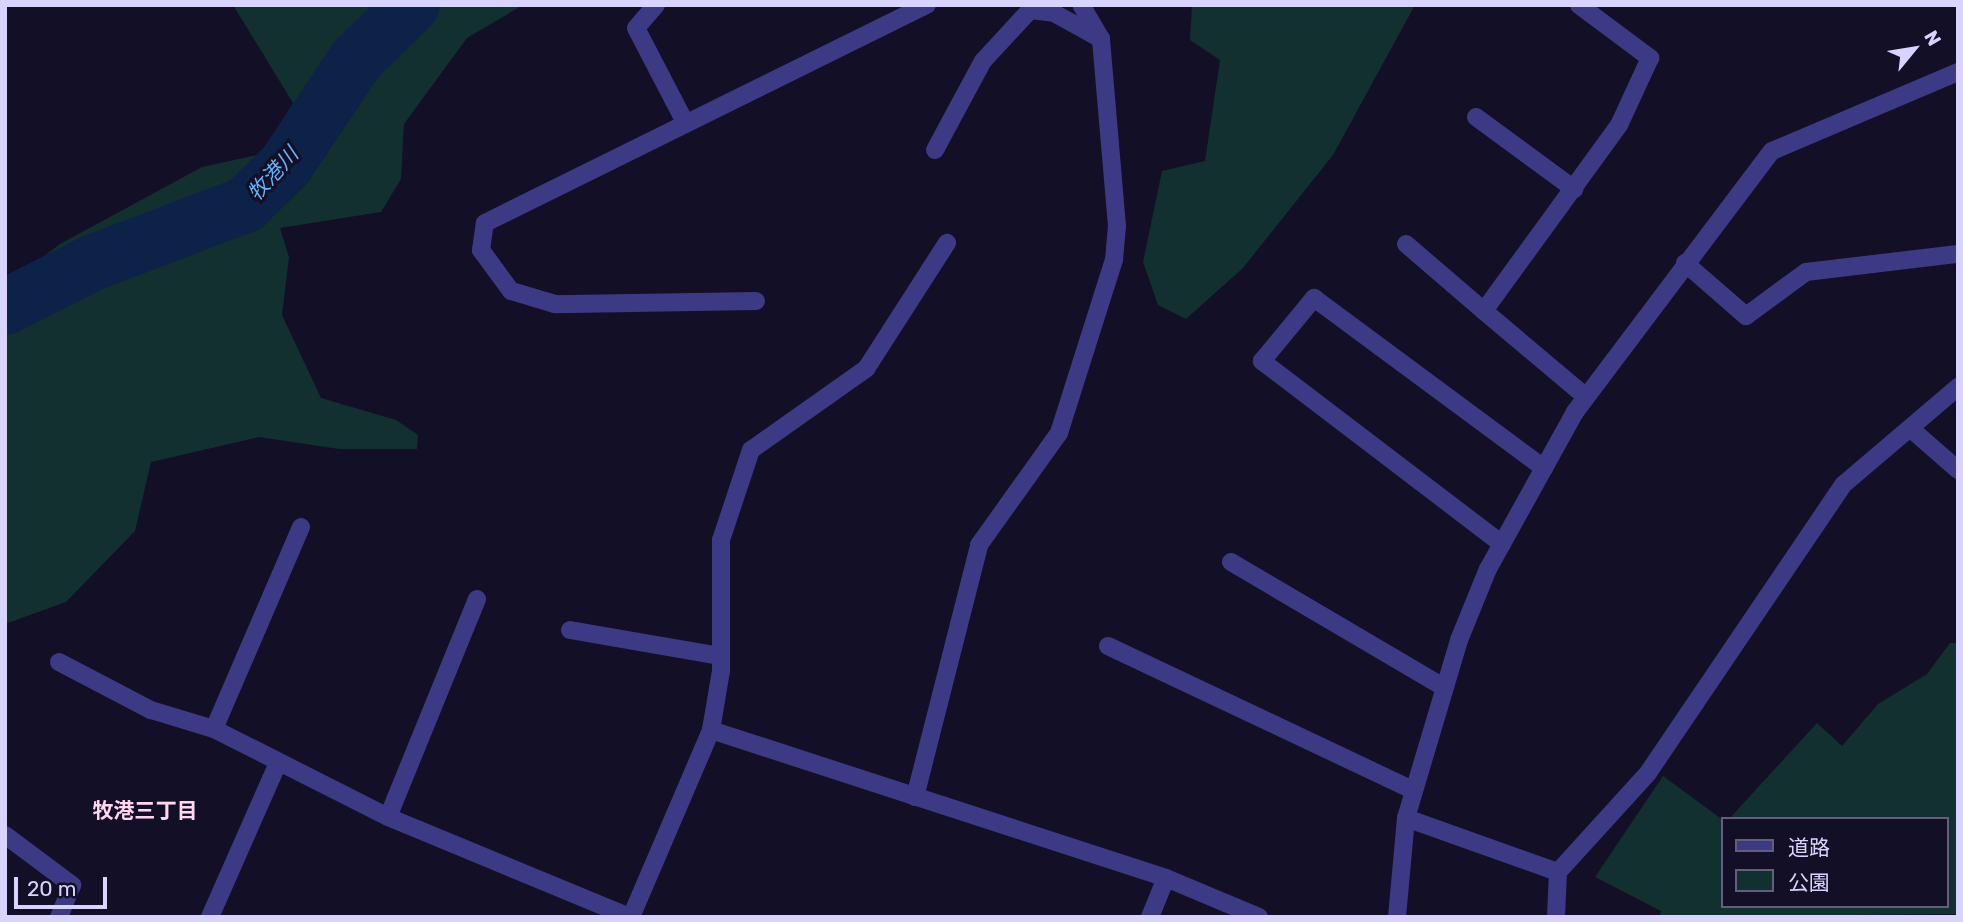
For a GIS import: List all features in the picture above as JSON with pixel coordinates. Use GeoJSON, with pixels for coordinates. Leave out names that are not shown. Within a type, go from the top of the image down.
{"type":"FeatureCollection","features":[{"type":"Feature","properties":{"kind":"street"},"geometry":{"type":"LineString","coordinates":[[656,5],[636,28],[686,124]]}},
{"type":"Feature","properties":{"kind":"street"},"geometry":{"type":"LineString","coordinates":[[756,301],[555,304],[511,292],[481,250],[485,223],[927,5]]}},
{"type":"Feature","properties":{"kind":"street"},"geometry":{"type":"LineString","coordinates":[[915,797],[979,545],[1059,433],[1114,260],[1117,226],[1101,39],[1081,5]]}},
{"type":"Feature","properties":{"kind":"street"},"geometry":{"type":"LineString","coordinates":[[1484,311],[1619,125],[1650,58],[1579,5]]}},
{"type":"Feature","properties":{"kind":"street"},"geometry":{"type":"LineString","coordinates":[[935,150],[983,61],[1030,10],[1054,13],[1101,39]]}},
{"type":"Feature","properties":{"kind":"street"},"geometry":{"type":"LineString","coordinates":[[1396,917],[1406,818],[1443,687],[1502,544],[1586,397],[1772,151],[1958,72]]}},
{"type":"Feature","properties":{"kind":"street"},"geometry":{"type":"LineString","coordinates":[[1476,117],[1574,189]]}},
{"type":"Feature","properties":{"kind":"street"},"geometry":{"type":"LineString","coordinates":[[59,662],[151,710],[214,729],[388,817],[630,917],[711,730],[721,656],[721,540],[751,450],[866,369],[947,243]]}},
{"type":"Feature","properties":{"kind":"street"},"geometry":{"type":"LineString","coordinates":[[1406,244],[1586,397]]}},
{"type":"Feature","properties":{"kind":"street"},"geometry":{"type":"LineString","coordinates":[[1685,263],[1746,316],[1806,272],[1958,254]]}},
{"type":"Feature","properties":{"kind":"street"},"geometry":{"type":"LineString","coordinates":[[1502,544],[1262,361],[1314,298],[1544,468]]}},
{"type":"Feature","properties":{"kind":"street"},"geometry":{"type":"LineString","coordinates":[[1556,917],[1558,872],[1648,773],[1844,484],[1958,387]]}},
{"type":"Feature","properties":{"kind":"street"},"geometry":{"type":"LineString","coordinates":[[1911,429],[1958,470]]}},
{"type":"Feature","properties":{"kind":"street"},"geometry":{"type":"LineString","coordinates":[[214,729],[301,527]]}},
{"type":"Feature","properties":{"kind":"street"},"geometry":{"type":"LineString","coordinates":[[1231,562],[1443,687]]}},
{"type":"Feature","properties":{"kind":"street"},"geometry":{"type":"LineString","coordinates":[[388,817],[477,599]]}},
{"type":"Feature","properties":{"kind":"street"},"geometry":{"type":"LineString","coordinates":[[570,630],[721,656]]}},
{"type":"Feature","properties":{"kind":"street"},"geometry":{"type":"LineString","coordinates":[[1108,646],[1412,790]]}},
{"type":"Feature","properties":{"kind":"street"},"geometry":{"type":"LineString","coordinates":[[711,730],[1166,877],[1259,917]]}},
{"type":"Feature","properties":{"kind":"street"},"geometry":{"type":"LineString","coordinates":[[210,917],[278,763]]}},
{"type":"Feature","properties":{"kind":"street"},"geometry":{"type":"LineString","coordinates":[[1406,818],[1558,872]]}},
{"type":"Feature","properties":{"kind":"street"},"geometry":{"type":"LineString","coordinates":[[5,835],[72,885],[59,917]]}},
{"type":"Feature","properties":{"kind":"street"},"geometry":{"type":"LineString","coordinates":[[1150,917],[1166,877]]}},
{"type":"Feature","properties":{"kind":"green space"},"geometry":{"type":"Polygon","coordinates":[[[233,5],[523,5],[467,38],[404,124],[401,179],[381,212],[280,228],[289,257],[282,315],[321,398],[396,420],[418,435],[417,449],[339,449],[259,437],[151,462],[135,531],[66,602],[5,624],[5,285],[60,244],[202,167],[262,154],[293,103],[233,5]]]}},
{"type":"Feature","properties":{"kind":"green space"},"geometry":{"type":"Polygon","coordinates":[[[1192,5],[1415,5],[1333,155],[1243,268],[1186,319],[1158,305],[1143,262],[1162,171],[1205,161],[1220,60],[1190,40],[1192,5]]]}},
{"type":"Feature","properties":{"kind":"green space"},"geometry":{"type":"Polygon","coordinates":[[[1950,643],[1958,643],[1958,914],[1660,917],[1661,911],[1595,877],[1663,776],[1722,819],[1722,908],[1949,908],[1949,817],[1731,817],[1817,723],[1842,746],[1878,704],[1927,674],[1950,643]]]}},
{"type":"Feature","properties":{"kind":"waterway","name":"牧港川"},"geometry":{"type":"LineString","coordinates":[[5,307],[92,263],[245,205],[285,166],[356,60],[412,5]]}},
{"type":"Feature","properties":{"kind":"district","name":"牧港三丁目"},"geometry":{"type":"Point","coordinates":[145,811]}}]}
